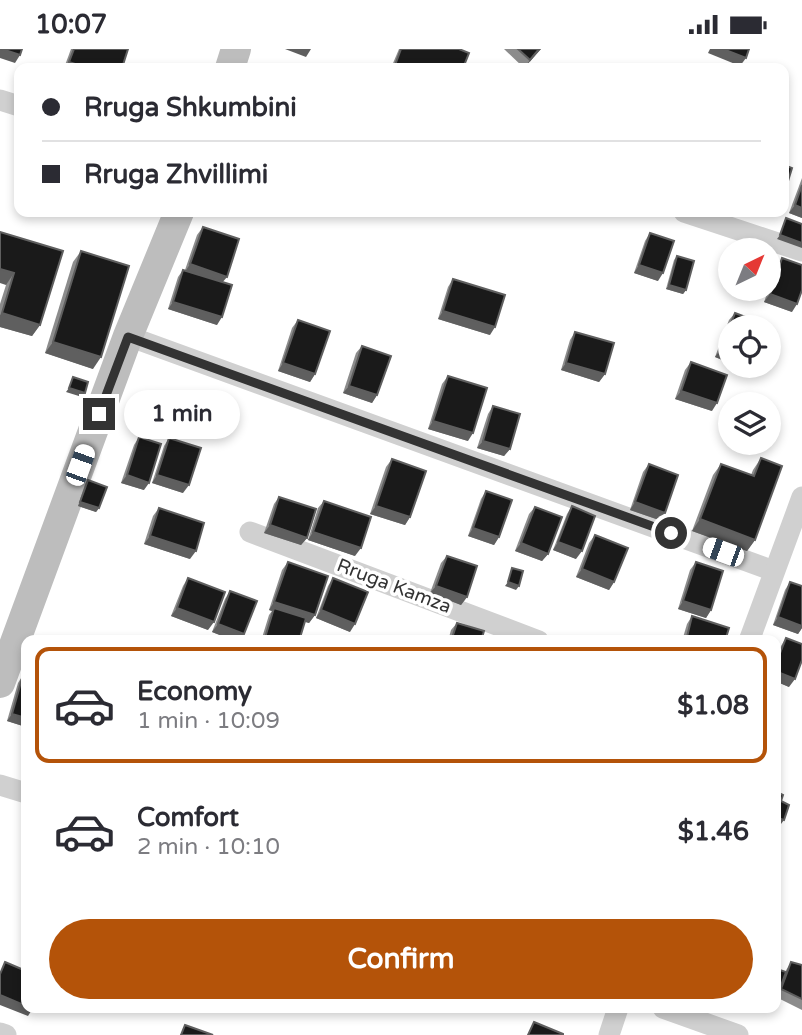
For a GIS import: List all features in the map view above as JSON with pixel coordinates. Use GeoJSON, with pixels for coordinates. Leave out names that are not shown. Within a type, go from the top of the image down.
{"type":"FeatureCollection","features":[{"type":"Feature","properties":{"kind":"street"},"geometry":{"type":"LineString","coordinates":[[0,683],[128,337],[177,217]]}},
{"type":"Feature","properties":{"kind":"street"},"geometry":{"type":"LineString","coordinates":[[699,217],[802,251]]}},
{"type":"Feature","properties":{"kind":"street"},"geometry":{"type":"LineString","coordinates":[[128,337],[774,571]]}},
{"type":"Feature","properties":{"kind":"street"},"geometry":{"type":"LineString","coordinates":[[751,635],[774,571],[800,511]]}},
{"type":"Feature","properties":{"kind":"street","name":"Rruga Kamza"},"geometry":{"type":"LineString","coordinates":[[250,532],[523,635]]}},
{"type":"Feature","properties":{"kind":"street"},"geometry":{"type":"LineString","coordinates":[[0,785],[21,791]]}},
{"type":"Feature","properties":{"kind":"street"},"geometry":{"type":"LineString","coordinates":[[608,1035],[616,1013]]}},
{"type":"Feature","properties":{"kind":"street"},"geometry":{"type":"LineString","coordinates":[[677,1013],[738,1035]]}},
{"type":"Feature","properties":{"kind":"street"},"geometry":{"type":"LineString","coordinates":[[0,1033],[6,1035]]}},
{"type":"Feature","properties":{"kind":"building"},"geometry":{"type":"Polygon","coordinates":[[[2,49],[22,49],[20,55],[2,49]]]}},
{"type":"Feature","properties":{"kind":"building"},"geometry":{"type":"Polygon","coordinates":[[[74,49],[128,49],[124,63],[69,62],[74,49]]]}},
{"type":"Feature","properties":{"kind":"building"},"geometry":{"type":"Polygon","coordinates":[[[401,49],[459,49],[469,53],[465,63],[396,63],[401,49]]]}},
{"type":"Feature","properties":{"kind":"building"},"geometry":{"type":"Polygon","coordinates":[[[518,49],[539,49],[530,60],[518,49]]]}},
{"type":"Feature","properties":{"kind":"building"},"geometry":{"type":"Polygon","coordinates":[[[723,49],[749,49],[746,58],[723,49]]]}},
{"type":"Feature","properties":{"kind":"building"},"geometry":{"type":"Polygon","coordinates":[[[802,185],[802,208],[795,205],[802,185]]]}},
{"type":"Feature","properties":{"kind":"building"},"geometry":{"type":"Polygon","coordinates":[[[786,218],[802,224],[802,243],[780,235],[786,218]]]}},
{"type":"Feature","properties":{"kind":"building"},"geometry":{"type":"Polygon","coordinates":[[[203,227],[239,239],[227,277],[190,264],[203,227]]]}},
{"type":"Feature","properties":{"kind":"building"},"geometry":{"type":"Polygon","coordinates":[[[0,232],[63,251],[40,325],[2,313],[14,273],[0,269],[0,232]]]}},
{"type":"Feature","properties":{"kind":"building"},"geometry":{"type":"Polygon","coordinates":[[[650,233],[674,241],[663,273],[639,265],[650,233]]]}},
{"type":"Feature","properties":{"kind":"building"},"geometry":{"type":"Polygon","coordinates":[[[81,251],[129,266],[101,357],[53,342],[81,251]]]}},
{"type":"Feature","properties":{"kind":"building"},"geometry":{"type":"Polygon","coordinates":[[[677,256],[694,261],[686,290],[669,285],[677,256]]]}},
{"type":"Feature","properties":{"kind":"building"},"geometry":{"type":"Polygon","coordinates":[[[782,258],[802,265],[802,290],[797,304],[781,298],[782,258]]]}},
{"type":"Feature","properties":{"kind":"building"},"geometry":{"type":"Polygon","coordinates":[[[183,270],[232,285],[222,317],[173,302],[183,270]]]}},
{"type":"Feature","properties":{"kind":"building"},"geometry":{"type":"Polygon","coordinates":[[[453,279],[505,295],[495,327],[443,311],[453,279]]]}},
{"type":"Feature","properties":{"kind":"building"},"geometry":{"type":"Polygon","coordinates":[[[298,320],[330,331],[315,374],[283,363],[298,320]]]}},
{"type":"Feature","properties":{"kind":"building"},"geometry":{"type":"Polygon","coordinates":[[[575,332],[614,343],[605,374],[566,363],[575,332]]]}},
{"type":"Feature","properties":{"kind":"building"},"geometry":{"type":"Polygon","coordinates":[[[362,346],[391,356],[377,395],[349,386],[362,346]]]}},
{"type":"Feature","properties":{"kind":"building"},"geometry":{"type":"Polygon","coordinates":[[[691,362],[718,372],[718,378],[726,378],[721,392],[718,392],[717,403],[681,391],[691,362]]]}},
{"type":"Feature","properties":{"kind":"building"},"geometry":{"type":"Polygon","coordinates":[[[448,376],[487,388],[473,433],[433,421],[448,376]]]}},
{"type":"Feature","properties":{"kind":"building"},"geometry":{"type":"Polygon","coordinates":[[[73,377],[88,382],[85,393],[69,388],[73,377]]]}},
{"type":"Feature","properties":{"kind":"building"},"geometry":{"type":"Polygon","coordinates":[[[493,406],[520,414],[510,449],[483,441],[493,406]]]}},
{"type":"Feature","properties":{"kind":"building"},"geometry":{"type":"Polygon","coordinates":[[[139,437],[161,444],[149,483],[127,475],[139,437]]]}},
{"type":"Feature","properties":{"kind":"building"},"geometry":{"type":"Polygon","coordinates":[[[169,438],[201,448],[189,485],[157,475],[169,438]]]}},
{"type":"Feature","properties":{"kind":"building"},"geometry":{"type":"Polygon","coordinates":[[[761,458],[782,466],[755,540],[700,519],[721,464],[754,476],[761,458]]]}},
{"type":"Feature","properties":{"kind":"building"},"geometry":{"type":"Polygon","coordinates":[[[392,459],[426,471],[410,517],[376,506],[392,459]]]}},
{"type":"Feature","properties":{"kind":"building"},"geometry":{"type":"Polygon","coordinates":[[[649,464],[678,475],[665,513],[635,502],[649,464]]]}},
{"type":"Feature","properties":{"kind":"building"},"geometry":{"type":"Polygon","coordinates":[[[88,480],[107,487],[99,508],[80,502],[88,480]]]}},
{"type":"Feature","properties":{"kind":"building"},"geometry":{"type":"Polygon","coordinates":[[[486,491],[512,500],[499,537],[473,528],[486,491]]]}},
{"type":"Feature","properties":{"kind":"building"},"geometry":{"type":"Polygon","coordinates":[[[279,497],[316,509],[307,538],[270,525],[279,497]]]}},
{"type":"Feature","properties":{"kind":"building"},"geometry":{"type":"Polygon","coordinates":[[[324,501],[371,517],[361,548],[313,532],[324,501]]]}},
{"type":"Feature","properties":{"kind":"building"},"geometry":{"type":"Polygon","coordinates":[[[572,506],[595,516],[582,551],[558,542],[572,506]]]}},
{"type":"Feature","properties":{"kind":"building"},"geometry":{"type":"Polygon","coordinates":[[[535,507],[562,517],[548,554],[521,543],[535,507]]]}},
{"type":"Feature","properties":{"kind":"building"},"geometry":{"type":"Polygon","coordinates":[[[159,508],[204,523],[196,551],[150,536],[159,508]]]}},
{"type":"Feature","properties":{"kind":"building"},"geometry":{"type":"Polygon","coordinates":[[[595,535],[628,548],[614,582],[582,569],[595,535]]]}},
{"type":"Feature","properties":{"kind":"building"},"geometry":{"type":"Polygon","coordinates":[[[447,556],[477,566],[467,597],[436,586],[447,556]]]}},
{"type":"Feature","properties":{"kind":"building"},"geometry":{"type":"Polygon","coordinates":[[[288,562],[328,576],[315,615],[274,602],[288,562]]]}},
{"type":"Feature","properties":{"kind":"building"},"geometry":{"type":"Polygon","coordinates":[[[696,562],[723,571],[711,610],[683,601],[696,562]]]}},
{"type":"Feature","properties":{"kind":"building"},"geometry":{"type":"Polygon","coordinates":[[[512,568],[523,571],[519,586],[508,582],[512,568]]]}},
{"type":"Feature","properties":{"kind":"building"},"geometry":{"type":"Polygon","coordinates":[[[188,578],[225,592],[214,622],[177,608],[188,578]]]}},
{"type":"Feature","properties":{"kind":"building"},"geometry":{"type":"Polygon","coordinates":[[[333,578],[368,592],[355,624],[321,610],[333,578]]]}},
{"type":"Feature","properties":{"kind":"building"},"geometry":{"type":"Polygon","coordinates":[[[790,582],[802,586],[802,626],[778,617],[790,582]]]}},
{"type":"Feature","properties":{"kind":"building"},"geometry":{"type":"Polygon","coordinates":[[[230,591],[257,601],[244,634],[218,624],[230,591]]]}},
{"type":"Feature","properties":{"kind":"building"},"geometry":{"type":"Polygon","coordinates":[[[274,608],[306,618],[301,635],[266,635],[274,608]]]}},
{"type":"Feature","properties":{"kind":"building"},"geometry":{"type":"Polygon","coordinates":[[[692,616],[729,628],[727,635],[687,635],[692,616]]]}},
{"type":"Feature","properties":{"kind":"building"},"geometry":{"type":"Polygon","coordinates":[[[457,623],[484,631],[483,635],[453,635],[457,623]]]}},
{"type":"Feature","properties":{"kind":"building"},"geometry":{"type":"Polygon","coordinates":[[[786,638],[802,644],[802,660],[795,679],[781,673],[781,651],[786,638]]]}},
{"type":"Feature","properties":{"kind":"building"},"geometry":{"type":"Polygon","coordinates":[[[21,682],[21,717],[12,714],[21,682]]]}},
{"type":"Feature","properties":{"kind":"building"},"geometry":{"type":"Polygon","coordinates":[[[781,801],[789,805],[784,820],[781,819],[781,801]]]}},
{"type":"Feature","properties":{"kind":"building"},"geometry":{"type":"Polygon","coordinates":[[[5,962],[21,969],[21,1004],[0,995],[0,974],[5,962]]]}},
{"type":"Feature","properties":{"kind":"building"},"geometry":{"type":"Polygon","coordinates":[[[791,962],[802,965],[802,999],[781,989],[791,962]]]}},
{"type":"Feature","properties":{"kind":"building"},"geometry":{"type":"Polygon","coordinates":[[[781,970],[786,972],[781,985],[781,970]]]}},
{"type":"Feature","properties":{"kind":"building"},"geometry":{"type":"Polygon","coordinates":[[[534,1022],[563,1034],[563,1035],[528,1035],[534,1022]]]}},
{"type":"Feature","properties":{"kind":"building"},"geometry":{"type":"Polygon","coordinates":[[[185,1025],[213,1035],[181,1035],[185,1025]]]}},
{"type":"Feature","properties":{"kind":"route"},"geometry":{"type":"LineString","coordinates":[[99,414],[128,337],[671,533]]}}]}
